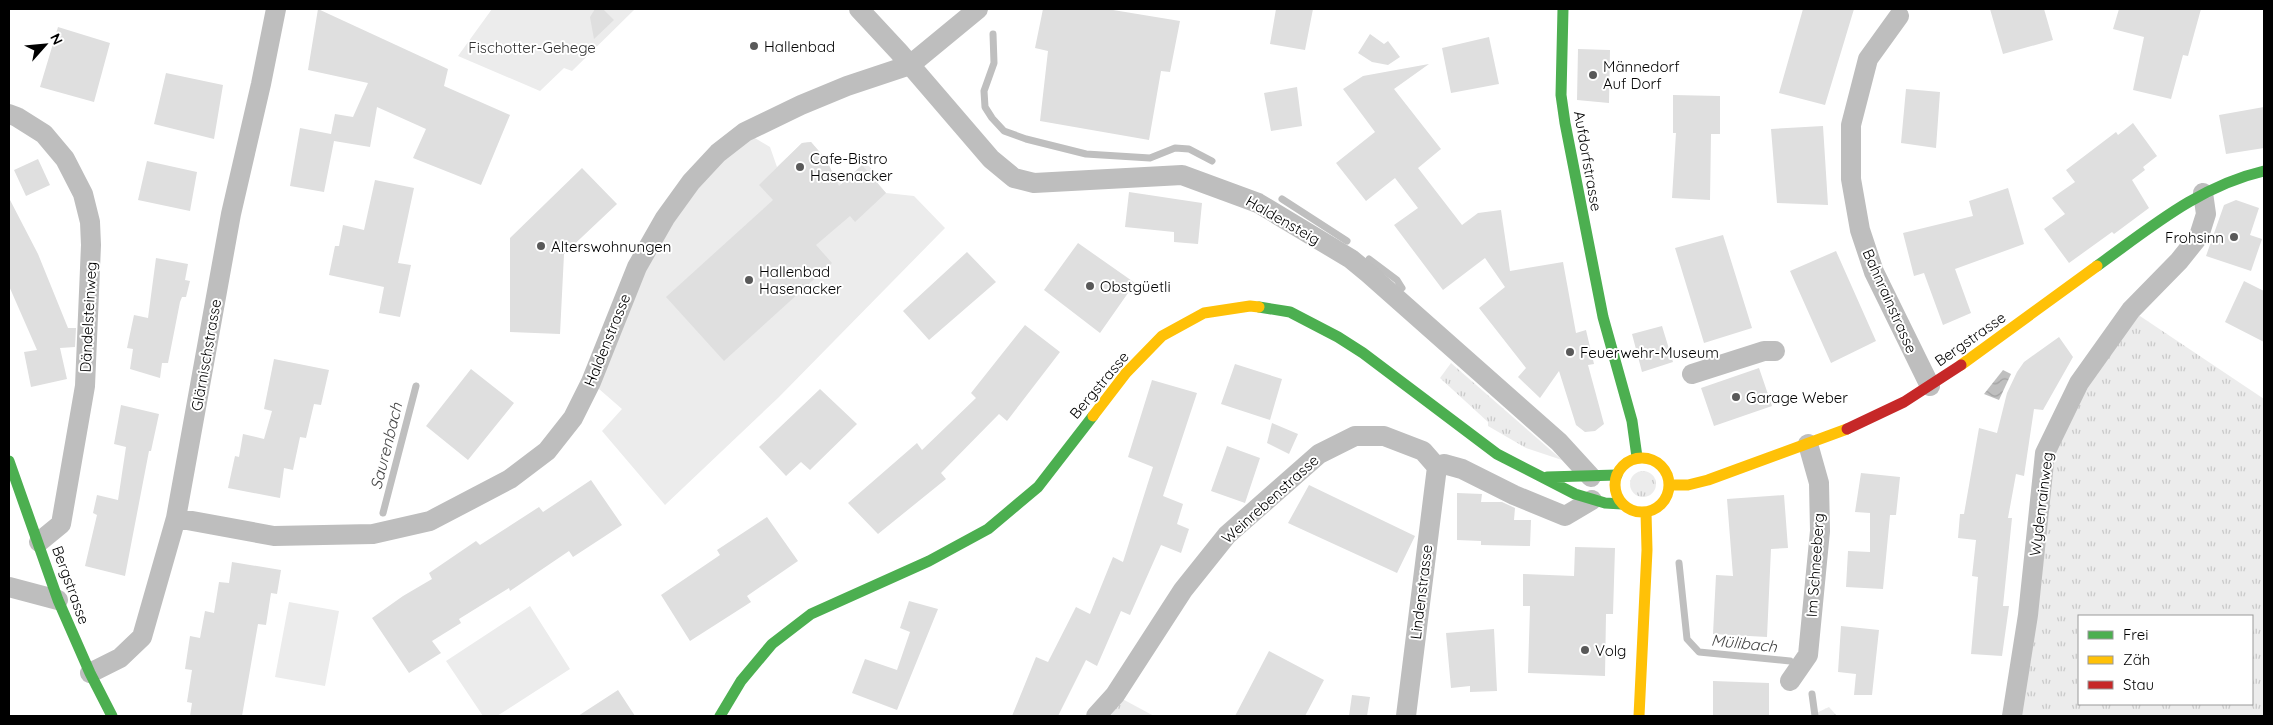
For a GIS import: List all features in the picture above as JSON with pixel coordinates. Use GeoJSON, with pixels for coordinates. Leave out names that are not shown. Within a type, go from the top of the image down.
{"type":"FeatureCollection","features":[{"type":"Feature","properties":{"kind":"street","name":"Glärnischstrasse"},"geometry":{"type":"LineString","coordinates":[[90,673],[120,658],[142,637],[176,518],[231,214],[276,9]]}},
{"type":"Feature","properties":{"kind":"street","name":"Haldensteig"},"geometry":{"type":"LineString","coordinates":[[859,9],[991,158],[1014,178],[1034,183],[1182,175],[1258,204],[1334,249],[1368,273],[1559,442],[1591,477]]}},
{"type":"Feature","properties":{"kind":"street","name":"Haldenstrasse"},"geometry":{"type":"LineString","coordinates":[[176,518],[274,536],[374,534],[430,521],[510,479],[547,451],[574,418],[591,382],[637,267],[665,218],[691,182],[718,153],[745,132],[801,105],[847,86],[910,65],[978,9]]}},
{"type":"Feature","properties":{"kind":"street","name":"Aufdorfstrasse"},"geometry":{"type":"LineString","coordinates":[[1562,9],[1562,95],[1565,123],[1603,317],[1632,421],[1637,457]]}},
{"type":"Feature","properties":{"kind":"street","name":"Bahnrainstrasse"},"geometry":{"type":"LineString","coordinates":[[1899,16],[1868,59],[1851,125],[1851,178],[1860,230],[1874,272],[1930,386]]}},
{"type":"Feature","properties":{"kind":"street","name":"Dändelsteinweg"},"geometry":{"type":"LineString","coordinates":[[9,114],[44,134],[65,159],[84,194],[90,222],[91,245],[85,386],[61,524],[39,542]]}},
{"type":"Feature","properties":{"kind":"street","name":"Bergstrasse"},"geometry":{"type":"LineString","coordinates":[[1670,485],[1688,485],[1708,480],[1808,444],[1885,412],[1930,386],[2157,222],[2203,193],[2225,182],[2264,171]]}},
{"type":"Feature","properties":{"kind":"street","name":"Wydenrainweg"},"geometry":{"type":"LineString","coordinates":[[2012,716],[2028,615],[2045,453],[2079,383],[2131,310],[2179,261],[2199,236],[2206,214],[2203,193]]}},
{"type":"Feature","properties":{"kind":"street","name":"Bergstrasse"},"geometry":{"type":"LineString","coordinates":[[720,716],[742,681],[772,644],[810,614],[929,561],[988,528],[1038,486],[1126,373],[1162,336],[1204,313],[1250,306],[1290,312],[1338,336],[1363,353],[1497,454],[1575,494],[1592,500],[1622,504],[1637,512],[1646,512]]}},
{"type":"Feature","properties":{"kind":"street"},"geometry":{"type":"LineString","coordinates":[[1692,374],[1764,351],[1775,351]]}},
{"type":"Feature","properties":{"kind":"street","name":"Weinrebenstrasse"},"geometry":{"type":"LineString","coordinates":[[1096,716],[1114,695],[1183,590],[1227,535],[1319,454],[1355,436],[1384,436],[1423,452],[1437,467]]}},
{"type":"Feature","properties":{"kind":"street","name":"Im Schneeberg"},"geometry":{"type":"LineString","coordinates":[[1790,681],[1808,655],[1820,531],[1819,483],[1808,444]]}},
{"type":"Feature","properties":{"kind":"street"},"geometry":{"type":"LineString","coordinates":[[1622,504],[1615,490],[1617,474],[1624,463],[1637,457],[1656,461],[1664,467],[1670,485],[1663,503],[1655,510],[1646,512],[1646,560],[1639,716]]}},
{"type":"Feature","properties":{"kind":"street","name":"Bergstrasse"},"geometry":{"type":"LineString","coordinates":[[9,461],[58,600],[90,673],[112,716]]}},
{"type":"Feature","properties":{"kind":"street"},"geometry":{"type":"LineString","coordinates":[[1437,467],[1444,464],[1462,469],[1514,495],[1565,516],[1592,500]]}},
{"type":"Feature","properties":{"kind":"street","name":"Lindenstrasse"},"geometry":{"type":"LineString","coordinates":[[1406,716],[1437,467]]}},
{"type":"Feature","properties":{"kind":"street","name":"Bergstrasse"},"geometry":{"type":"LineString","coordinates":[[1545,477],[1591,477],[1617,474]]}},
{"type":"Feature","properties":{"kind":"street"},"geometry":{"type":"LineString","coordinates":[[9,587],[58,600]]}},
{"type":"Feature","properties":{"kind":"green space","name":"Fischotter-Gehege"},"geometry":{"type":"Polygon","coordinates":[[[492,9],[635,9],[572,71],[564,68],[540,91],[458,56],[492,9]]]}},
{"type":"Feature","properties":{"kind":"green space"},"geometry":{"type":"Polygon","coordinates":[[[745,132],[770,147],[777,167],[802,143],[811,142],[845,189],[857,170],[863,165],[869,166],[876,174],[872,177],[886,193],[914,196],[945,228],[779,397],[665,505],[602,431],[622,409],[591,382],[658,228],[745,132]]]}},
{"type":"Feature","properties":{"kind":"green space"},"geometry":{"type":"Polygon","coordinates":[[[2131,310],[2264,399],[2264,716],[2012,716],[2045,453],[2131,310]]]}},
{"type":"Feature","properties":{"kind":"green space"},"geometry":{"type":"Polygon","coordinates":[[[1451,363],[1562,460],[1526,448],[1488,426],[1488,422],[1440,378],[1451,363]]]}},
{"type":"Feature","properties":{"kind":"green space"},"geometry":{"type":"Polygon","coordinates":[[[1643,471],[1652,475],[1656,484],[1652,493],[1643,497],[1634,493],[1630,484],[1634,475],[1643,471]]]}},
{"type":"Feature","properties":{"kind":"green space"},"geometry":{"type":"Polygon","coordinates":[[[289,602],[339,611],[325,686],[275,677],[289,602]]]}},
{"type":"Feature","properties":{"kind":"green space"},"geometry":{"type":"Polygon","coordinates":[[[530,606],[570,669],[497,716],[483,716],[446,661],[530,606]]]}},
{"type":"Feature","properties":{"kind":"green space"},"geometry":{"type":"Polygon","coordinates":[[[1115,695],[1154,716],[1096,716],[1115,695]]]}},
{"type":"Feature","properties":{"kind":"green space"},"geometry":{"type":"Polygon","coordinates":[[[1829,707],[1837,716],[1810,716],[1829,707]]]}},
{"type":"Feature","properties":{"kind":"water"},"geometry":{"type":"Polygon","coordinates":[[[2003,370],[2011,374],[1999,400],[1984,394],[2003,370]]]}},
{"type":"Feature","properties":{"kind":"building"},"geometry":{"type":"Polygon","coordinates":[[[318,9],[448,69],[444,86],[510,115],[481,185],[413,158],[426,129],[377,107],[370,147],[334,141],[324,192],[290,186],[300,128],[331,134],[335,114],[353,117],[368,83],[308,70],[318,9]]]}},
{"type":"Feature","properties":{"kind":"building"},"geometry":{"type":"Polygon","coordinates":[[[595,9],[603,9],[614,20],[594,39],[590,17],[595,9]]]}},
{"type":"Feature","properties":{"kind":"building"},"geometry":{"type":"Polygon","coordinates":[[[1043,9],[1107,9],[1180,21],[1170,72],[1161,71],[1149,140],[1040,121],[1048,51],[1035,48],[1043,9]]]}},
{"type":"Feature","properties":{"kind":"building"},"geometry":{"type":"Polygon","coordinates":[[[1276,9],[1313,9],[1305,50],[1270,44],[1276,9]]]}},
{"type":"Feature","properties":{"kind":"building"},"geometry":{"type":"Polygon","coordinates":[[[1803,9],[1854,9],[1825,105],[1779,93],[1803,9]]]}},
{"type":"Feature","properties":{"kind":"building"},"geometry":{"type":"Polygon","coordinates":[[[1990,9],[2044,9],[2053,40],[2003,54],[1990,9]]]}},
{"type":"Feature","properties":{"kind":"building"},"geometry":{"type":"Polygon","coordinates":[[[2119,9],[2201,9],[2188,56],[2183,55],[2171,99],[2133,90],[2144,37],[2113,29],[2119,9]]]}},
{"type":"Feature","properties":{"kind":"building"},"geometry":{"type":"Polygon","coordinates":[[[58,27],[110,43],[94,102],[40,87],[58,27]]]}},
{"type":"Feature","properties":{"kind":"building"},"geometry":{"type":"Polygon","coordinates":[[[1370,34],[1384,44],[1388,41],[1400,57],[1388,65],[1372,62],[1358,53],[1370,34]]]}},
{"type":"Feature","properties":{"kind":"building"},"geometry":{"type":"Polygon","coordinates":[[[1489,37],[1499,84],[1451,93],[1442,48],[1489,37]]]}},
{"type":"Feature","properties":{"kind":"building","name":"Männedorf Auf Dorf"},"geometry":{"type":"Polygon","coordinates":[[[1578,49],[1610,50],[1609,103],[1577,100],[1578,49]]]}},
{"type":"Feature","properties":{"kind":"building"},"geometry":{"type":"Polygon","coordinates":[[[1429,64],[1394,89],[1441,149],[1418,168],[1462,225],[1478,213],[1501,210],[1510,271],[1563,262],[1576,333],[1586,330],[1594,364],[1588,365],[1604,424],[1595,431],[1585,432],[1576,425],[1559,371],[1540,398],[1518,377],[1526,368],[1479,308],[1505,287],[1485,258],[1443,290],[1394,225],[1418,208],[1395,178],[1366,201],[1336,163],[1375,132],[1343,89],[1363,76],[1429,64]]]}},
{"type":"Feature","properties":{"kind":"building"},"geometry":{"type":"Polygon","coordinates":[[[166,73],[223,85],[214,139],[154,124],[166,73]]]}},
{"type":"Feature","properties":{"kind":"building"},"geometry":{"type":"Polygon","coordinates":[[[1297,87],[1302,126],[1271,131],[1264,93],[1297,87]]]}},
{"type":"Feature","properties":{"kind":"building"},"geometry":{"type":"Polygon","coordinates":[[[1906,89],[1940,92],[1936,148],[1901,143],[1906,89]]]}},
{"type":"Feature","properties":{"kind":"building"},"geometry":{"type":"Polygon","coordinates":[[[1673,95],[1720,96],[1720,134],[1711,134],[1710,200],[1672,198],[1676,133],[1673,133],[1673,95]]]}},
{"type":"Feature","properties":{"kind":"building"},"geometry":{"type":"Polygon","coordinates":[[[2264,107],[2264,148],[2226,154],[2219,115],[2264,107]]]}},
{"type":"Feature","properties":{"kind":"building"},"geometry":{"type":"Polygon","coordinates":[[[2133,123],[2157,156],[2143,167],[2145,170],[2132,180],[2149,208],[2114,234],[2112,232],[2069,263],[2044,229],[2065,214],[2052,198],[2075,182],[2066,170],[2116,132],[2118,135],[2133,123]]]}},
{"type":"Feature","properties":{"kind":"building"},"geometry":{"type":"Polygon","coordinates":[[[1823,126],[1828,205],[1777,203],[1771,129],[1823,126]]]}},
{"type":"Feature","properties":{"kind":"building","name":"Hallenbad Hasenacker"},"geometry":{"type":"Polygon","coordinates":[[[811,142],[826,159],[839,186],[862,165],[886,193],[855,222],[850,216],[816,245],[832,263],[724,361],[666,297],[773,200],[759,185],[802,143],[811,142]]]}},
{"type":"Feature","properties":{"kind":"building"},"geometry":{"type":"Polygon","coordinates":[[[38,159],[50,185],[26,196],[14,170],[38,159]]]}},
{"type":"Feature","properties":{"kind":"building"},"geometry":{"type":"Polygon","coordinates":[[[147,161],[197,172],[190,211],[138,200],[147,161]]]}},
{"type":"Feature","properties":{"kind":"building","name":"Alterswohnungen"},"geometry":{"type":"Polygon","coordinates":[[[582,168],[617,204],[564,254],[560,334],[510,332],[510,238],[582,168]]]}},
{"type":"Feature","properties":{"kind":"building"},"geometry":{"type":"Polygon","coordinates":[[[375,180],[414,188],[398,263],[411,265],[400,317],[379,313],[384,287],[329,275],[335,246],[339,246],[343,225],[364,230],[375,180]]]}},
{"type":"Feature","properties":{"kind":"building"},"geometry":{"type":"Polygon","coordinates":[[[2008,188],[2024,244],[1955,269],[1971,313],[1943,325],[1924,273],[1914,276],[1903,233],[1973,216],[1969,201],[2008,188]]]}},
{"type":"Feature","properties":{"kind":"building"},"geometry":{"type":"Polygon","coordinates":[[[1129,192],[1202,203],[1198,244],[1174,242],[1174,232],[1125,227],[1129,192]]]}},
{"type":"Feature","properties":{"kind":"building"},"geometry":{"type":"Polygon","coordinates":[[[9,198],[38,254],[68,328],[76,328],[75,347],[60,348],[67,379],[31,387],[24,352],[37,350],[9,286],[9,198]]]}},
{"type":"Feature","properties":{"kind":"building","name":"Frohsinn"},"geometry":{"type":"Polygon","coordinates":[[[2236,200],[2259,208],[2250,235],[2262,239],[2251,271],[2206,256],[2224,205],[2236,200]]]}},
{"type":"Feature","properties":{"kind":"building"},"geometry":{"type":"Polygon","coordinates":[[[1723,235],[1752,328],[1704,343],[1675,248],[1723,235]]]}},
{"type":"Feature","properties":{"kind":"building","name":"Obstgüetli"},"geometry":{"type":"Polygon","coordinates":[[[1078,243],[1135,283],[1100,333],[1044,290],[1078,243]]]}},
{"type":"Feature","properties":{"kind":"building"},"geometry":{"type":"Polygon","coordinates":[[[1836,251],[1876,341],[1831,363],[1790,271],[1836,251]]]}},
{"type":"Feature","properties":{"kind":"building"},"geometry":{"type":"Polygon","coordinates":[[[967,252],[996,282],[929,340],[903,311],[967,252]]]}},
{"type":"Feature","properties":{"kind":"building"},"geometry":{"type":"Polygon","coordinates":[[[156,258],[188,264],[185,280],[190,281],[186,297],[182,297],[180,302],[168,363],[162,363],[160,378],[130,369],[133,349],[127,348],[134,315],[148,318],[156,258]]]}},
{"type":"Feature","properties":{"kind":"building"},"geometry":{"type":"Polygon","coordinates":[[[2244,281],[2264,291],[2264,342],[2225,322],[2244,281]]]}},
{"type":"Feature","properties":{"kind":"building"},"geometry":{"type":"Polygon","coordinates":[[[1025,325],[1060,352],[1007,421],[999,414],[941,473],[946,479],[878,534],[848,503],[917,443],[922,450],[976,398],[971,393],[1025,325]]]}},
{"type":"Feature","properties":{"kind":"building"},"geometry":{"type":"Polygon","coordinates":[[[1662,326],[1673,362],[1642,372],[1632,334],[1662,326]]]}},
{"type":"Feature","properties":{"kind":"building"},"geometry":{"type":"Polygon","coordinates":[[[2059,337],[2073,357],[2043,410],[2034,409],[2024,476],[2016,474],[2008,518],[2012,518],[2003,606],[2009,606],[2002,656],[1971,654],[1978,577],[1972,576],[1976,540],[1958,538],[1960,514],[1964,514],[1979,428],[1997,433],[2007,393],[2017,372],[2024,362],[2059,337]]]}},
{"type":"Feature","properties":{"kind":"building"},"geometry":{"type":"Polygon","coordinates":[[[274,359],[329,370],[321,405],[314,404],[306,438],[300,437],[293,470],[284,468],[280,498],[228,488],[235,456],[239,457],[243,434],[264,439],[272,411],[264,409],[274,359]]]}},
{"type":"Feature","properties":{"kind":"building"},"geometry":{"type":"Polygon","coordinates":[[[1235,364],[1282,379],[1270,420],[1221,404],[1235,364]]]}},
{"type":"Feature","properties":{"kind":"building","name":"Garage Weber"},"geometry":{"type":"Polygon","coordinates":[[[1759,368],[1772,406],[1714,426],[1701,388],[1759,368]]]}},
{"type":"Feature","properties":{"kind":"building"},"geometry":{"type":"Polygon","coordinates":[[[471,369],[514,403],[468,460],[426,426],[471,369]]]}},
{"type":"Feature","properties":{"kind":"building"},"geometry":{"type":"Polygon","coordinates":[[[1152,380],[1197,393],[1163,496],[1183,504],[1177,524],[1189,529],[1181,553],[1161,545],[1130,615],[1121,611],[1097,666],[1086,660],[1058,716],[1012,716],[1036,657],[1048,662],[1076,607],[1090,614],[1113,557],[1123,562],[1153,467],[1128,457],[1152,380]]]}},
{"type":"Feature","properties":{"kind":"building"},"geometry":{"type":"Polygon","coordinates":[[[820,389],[857,424],[810,470],[801,462],[786,476],[759,447],[820,389]]]}},
{"type":"Feature","properties":{"kind":"building"},"geometry":{"type":"Polygon","coordinates":[[[121,405],[159,414],[151,451],[149,451],[125,576],[85,566],[97,515],[93,513],[97,495],[118,500],[126,447],[114,444],[121,405]]]}},
{"type":"Feature","properties":{"kind":"building"},"geometry":{"type":"Polygon","coordinates":[[[1272,423],[1298,434],[1289,454],[1267,443],[1272,423]]]}},
{"type":"Feature","properties":{"kind":"building"},"geometry":{"type":"Polygon","coordinates":[[[1227,446],[1260,458],[1245,503],[1211,491],[1227,446]]]}},
{"type":"Feature","properties":{"kind":"building"},"geometry":{"type":"Polygon","coordinates":[[[1861,473],[1900,477],[1896,515],[1890,515],[1883,589],[1846,587],[1848,551],[1870,552],[1870,513],[1855,512],[1861,473]]]}},
{"type":"Feature","properties":{"kind":"building"},"geometry":{"type":"Polygon","coordinates":[[[591,480],[622,525],[573,557],[569,551],[510,591],[509,588],[459,619],[461,623],[432,641],[441,653],[409,673],[372,618],[403,596],[432,579],[429,573],[476,541],[480,545],[539,507],[543,512],[591,480]]]}},
{"type":"Feature","properties":{"kind":"building"},"geometry":{"type":"Polygon","coordinates":[[[1309,485],[1415,536],[1397,573],[1288,523],[1309,485]]]}},
{"type":"Feature","properties":{"kind":"building"},"geometry":{"type":"Polygon","coordinates":[[[1457,493],[1482,494],[1481,502],[1502,502],[1515,508],[1514,520],[1531,520],[1530,546],[1481,545],[1481,541],[1457,540],[1457,493]]]}},
{"type":"Feature","properties":{"kind":"building"},"geometry":{"type":"Polygon","coordinates":[[[1784,495],[1788,548],[1771,549],[1767,637],[1713,634],[1716,575],[1733,576],[1727,499],[1784,495]]]}},
{"type":"Feature","properties":{"kind":"building"},"geometry":{"type":"Polygon","coordinates":[[[767,517],[798,561],[747,596],[751,602],[690,641],[661,595],[720,555],[717,550],[767,517]]]}},
{"type":"Feature","properties":{"kind":"building"},"geometry":{"type":"Polygon","coordinates":[[[1575,547],[1615,548],[1613,614],[1606,614],[1605,676],[1528,673],[1530,606],[1523,606],[1523,574],[1574,576],[1575,547]]]}},
{"type":"Feature","properties":{"kind":"building"},"geometry":{"type":"Polygon","coordinates":[[[232,562],[281,570],[277,594],[271,593],[266,625],[258,624],[242,716],[190,716],[192,703],[187,702],[192,670],[185,669],[190,636],[200,638],[205,611],[214,613],[219,582],[229,583],[232,562]]]}},
{"type":"Feature","properties":{"kind":"building"},"geometry":{"type":"Polygon","coordinates":[[[909,601],[938,609],[897,710],[852,693],[865,659],[897,670],[910,632],[900,628],[909,601]]]}},
{"type":"Feature","properties":{"kind":"building"},"geometry":{"type":"Polygon","coordinates":[[[1841,626],[1879,630],[1872,695],[1854,695],[1856,674],[1838,672],[1841,626]]]}},
{"type":"Feature","properties":{"kind":"building"},"geometry":{"type":"Polygon","coordinates":[[[1494,629],[1497,691],[1470,692],[1470,686],[1451,688],[1446,633],[1494,629]]]}},
{"type":"Feature","properties":{"kind":"building"},"geometry":{"type":"Polygon","coordinates":[[[1269,651],[1324,680],[1305,716],[1235,716],[1269,651]]]}},
{"type":"Feature","properties":{"kind":"building"},"geometry":{"type":"Polygon","coordinates":[[[1713,681],[1769,683],[1769,716],[1713,716],[1713,681]]]}},
{"type":"Feature","properties":{"kind":"building"},"geometry":{"type":"Polygon","coordinates":[[[618,690],[635,716],[578,716],[618,690]]]}},
{"type":"Feature","properties":{"kind":"building"},"geometry":{"type":"Polygon","coordinates":[[[1352,695],[1370,697],[1367,716],[1349,716],[1352,695]]]}},
{"type":"Feature","properties":{"kind":"waterway"},"geometry":{"type":"LineString","coordinates":[[993,34],[994,63],[984,91],[985,107],[1004,131],[1026,139],[1086,154],[1150,158],[1175,148],[1189,149],[1212,161]]}},
{"type":"Feature","properties":{"kind":"waterway"},"geometry":{"type":"LineString","coordinates":[[1282,199],[1347,241]]}},
{"type":"Feature","properties":{"kind":"waterway"},"geometry":{"type":"LineString","coordinates":[[1369,259],[1397,280],[1402,288]]}},
{"type":"Feature","properties":{"kind":"waterway","name":"Saurenbach"},"geometry":{"type":"LineString","coordinates":[[383,513],[416,386]]}},
{"type":"Feature","properties":{"kind":"waterway","name":"Mülibach"},"geometry":{"type":"LineString","coordinates":[[1679,563],[1687,639],[1699,652],[1790,661]]}},
{"type":"Feature","properties":{"kind":"waterway","name":"Mülibach"},"geometry":{"type":"LineString","coordinates":[[1812,694],[1815,716]]}},
{"type":"Feature","properties":{"kind":"traffic: fast"},"geometry":{"type":"LineString","coordinates":[[1563,9],[1561,95],[1565,123],[1603,317],[1632,421],[1637,457]]}},
{"type":"Feature","properties":{"kind":"traffic: fast"},"geometry":{"type":"LineString","coordinates":[[2097,266],[2156,223],[2197,198],[2240,178],[2264,171]]}},
{"type":"Feature","properties":{"kind":"traffic: fast"},"geometry":{"type":"LineString","coordinates":[[1259,307],[1290,312],[1338,337],[1363,353],[1497,454],[1575,494],[1605,503],[1622,504]]}},
{"type":"Feature","properties":{"kind":"traffic: fast"},"geometry":{"type":"LineString","coordinates":[[720,716],[741,681],[772,644],[811,614],[929,561],[988,529],[1038,487],[1093,416]]}},
{"type":"Feature","properties":{"kind":"traffic: fast"},"geometry":{"type":"LineString","coordinates":[[9,461],[58,600],[90,673],[112,716]]}},
{"type":"Feature","properties":{"kind":"traffic: fast"},"geometry":{"type":"LineString","coordinates":[[1547,477],[1617,475]]}},
{"type":"Feature","properties":{"kind":"traffic: slow"},"geometry":{"type":"LineString","coordinates":[[1961,365],[2097,266]]}},
{"type":"Feature","properties":{"kind":"traffic: slow"},"geometry":{"type":"LineString","coordinates":[[1093,416],[1126,373],[1162,336],[1204,313],[1250,306],[1259,307]]}},
{"type":"Feature","properties":{"kind":"traffic: slow"},"geometry":{"type":"LineString","coordinates":[[1670,485],[1688,485],[1708,480],[1847,429]]}},
{"type":"Feature","properties":{"kind":"traffic: slow"},"geometry":{"type":"LineString","coordinates":[[1637,458],[1647,458],[1657,462],[1665,470],[1669,485],[1665,500],[1657,508],[1647,512],[1637,512],[1627,508],[1619,500],[1615,490],[1615,480],[1619,470],[1627,462],[1637,458]]}},
{"type":"Feature","properties":{"kind":"traffic: slow"},"geometry":{"type":"LineString","coordinates":[[1639,716],[1647,550],[1646,512]]}},
{"type":"Feature","properties":{"kind":"traffic: jam"},"geometry":{"type":"LineString","coordinates":[[1847,429],[1904,402],[1961,365]]}},
{"type":"Feature","properties":{"kind":"place","name":"Hallenbad"},"geometry":{"type":"Point","coordinates":[754,46]}},
{"type":"Feature","properties":{"kind":"place","name":"Männedorf Auf Dorf"},"geometry":{"type":"Point","coordinates":[1593,75]}},
{"type":"Feature","properties":{"kind":"place","name":"Cafe-Bistro Hasenacker"},"geometry":{"type":"Point","coordinates":[800,167]}},
{"type":"Feature","properties":{"kind":"place","name":"Frohsinn"},"geometry":{"type":"Point","coordinates":[2234,237]}},
{"type":"Feature","properties":{"kind":"place","name":"Alterswohnungen"},"geometry":{"type":"Point","coordinates":[541,246]}},
{"type":"Feature","properties":{"kind":"place","name":"Hallenbad Hasenacker"},"geometry":{"type":"Point","coordinates":[749,280]}},
{"type":"Feature","properties":{"kind":"place","name":"Obstgüetli"},"geometry":{"type":"Point","coordinates":[1090,286]}},
{"type":"Feature","properties":{"kind":"place","name":"Feuerwehr-Museum"},"geometry":{"type":"Point","coordinates":[1570,352]}},
{"type":"Feature","properties":{"kind":"place","name":"Garage Weber"},"geometry":{"type":"Point","coordinates":[1736,397]}},
{"type":"Feature","properties":{"kind":"place","name":"Volg"},"geometry":{"type":"Point","coordinates":[1585,650]}}]}
